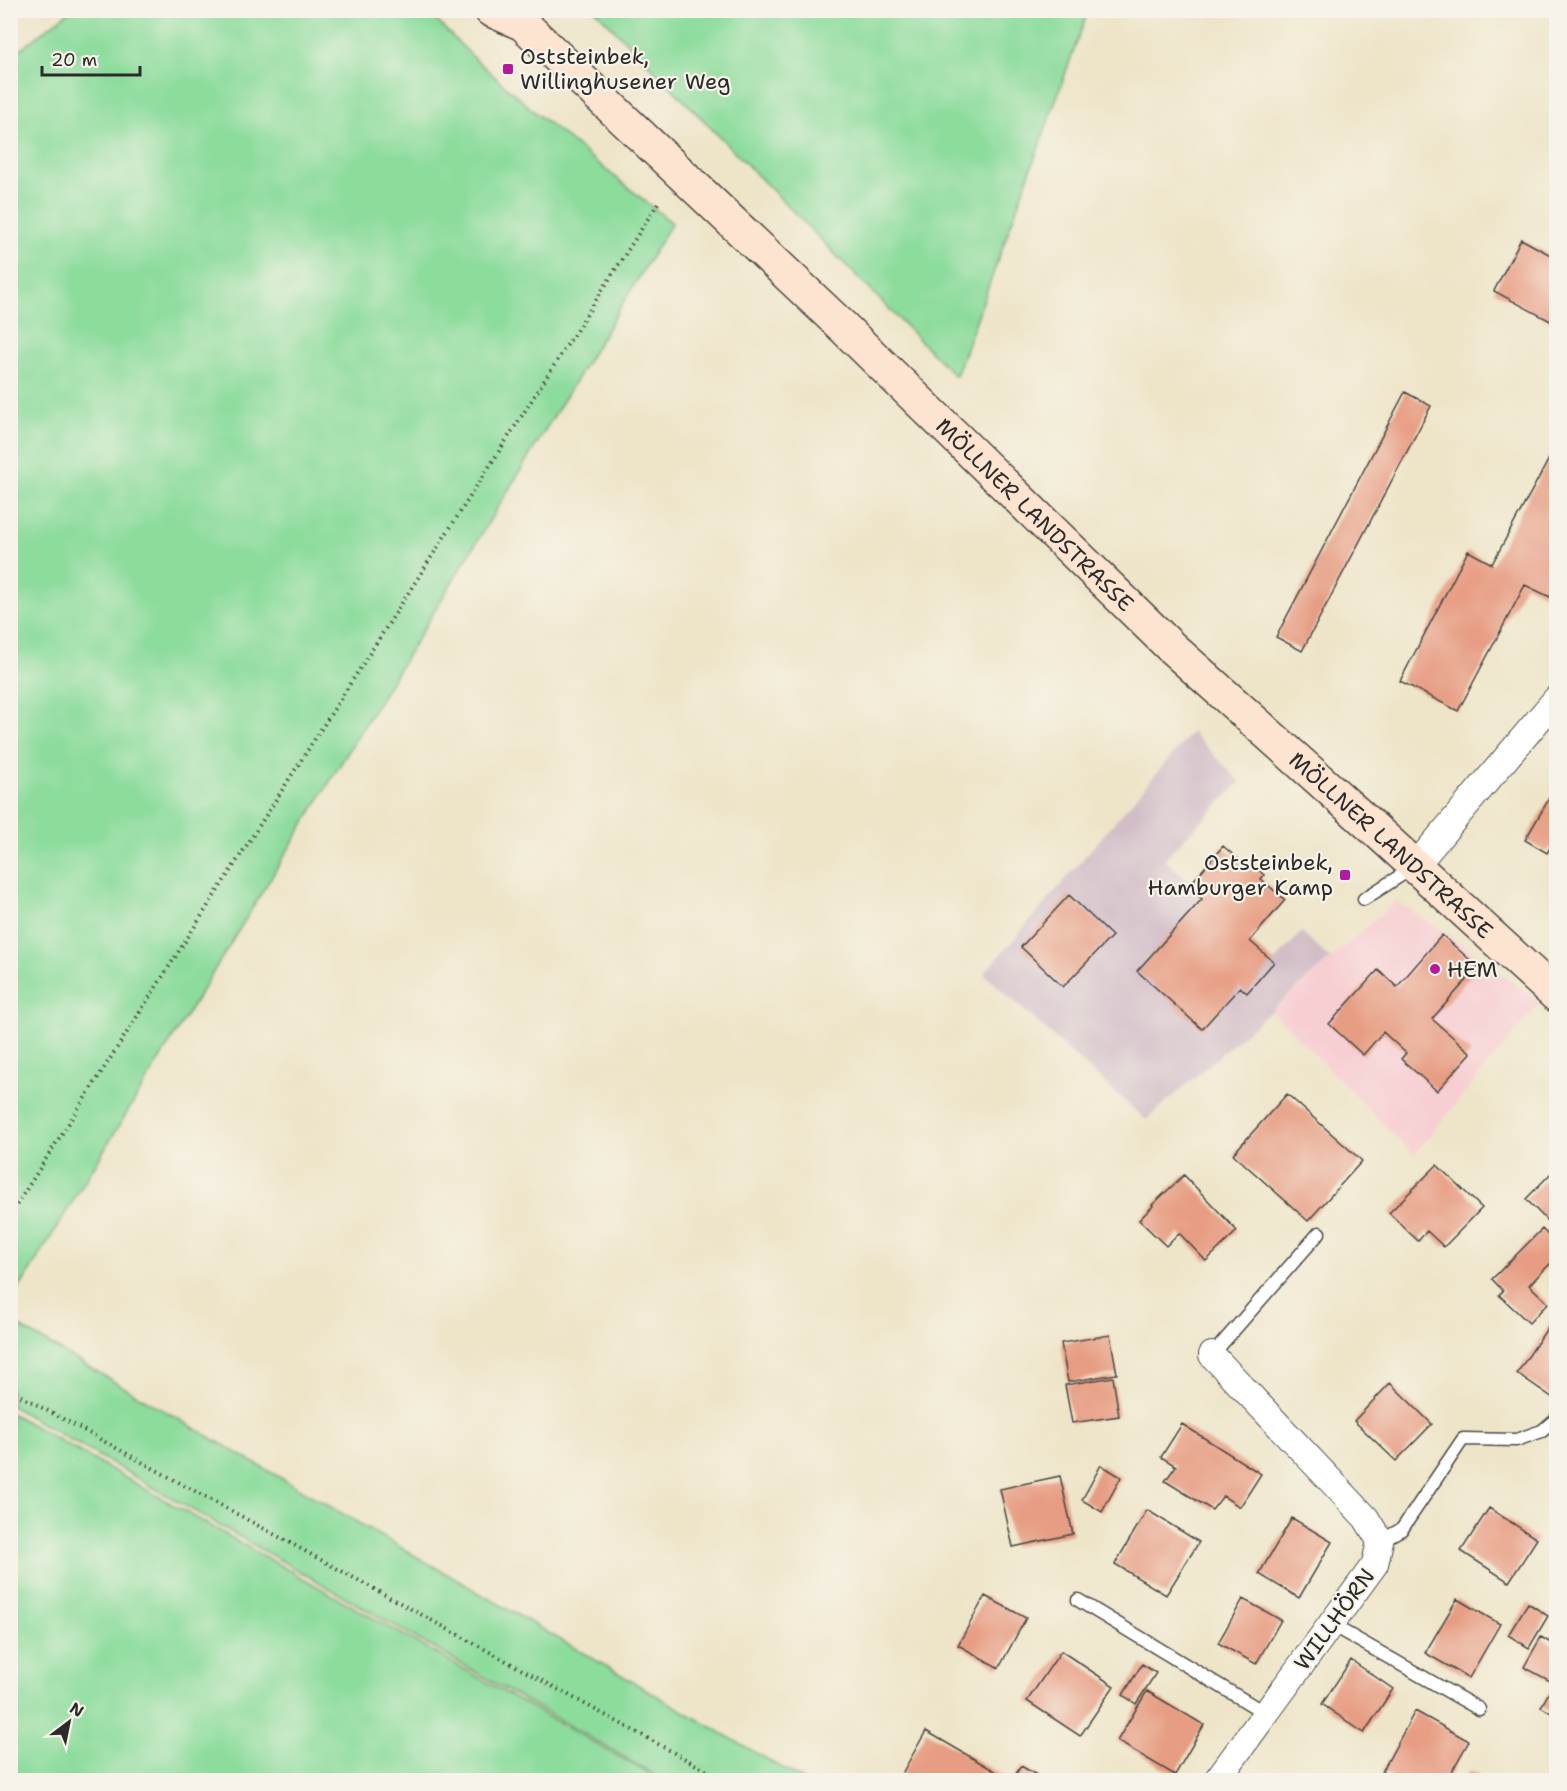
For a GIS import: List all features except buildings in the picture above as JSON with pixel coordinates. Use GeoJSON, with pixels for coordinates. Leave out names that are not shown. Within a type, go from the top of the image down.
{"type":"FeatureCollection","features":[{"type":"Feature","properties":{"kind":"main road","name":"MÖLLNER LANDSTRASSE"},"geometry":{"type":"LineString","coordinates":[[491,10],[520,17],[844,328],[1171,647],[1557,995]]}},
{"type":"Feature","properties":{"kind":"street"},"geometry":{"type":"LineString","coordinates":[[1415,866],[1557,699]]}},
{"type":"Feature","properties":{"kind":"street","name":"WILLHÖRN"},"geometry":{"type":"LineString","coordinates":[[1212,1355],[1366,1518],[1380,1541],[1375,1564],[1217,1780]]}},
{"type":"Feature","properties":{"kind":"lane"},"geometry":{"type":"LineString","coordinates":[[1364,899],[1415,866]]}},
{"type":"Feature","properties":{"kind":"lane"},"geometry":{"type":"LineString","coordinates":[[1212,1355],[1318,1233]]}},
{"type":"Feature","properties":{"kind":"lane"},"geometry":{"type":"LineString","coordinates":[[1380,1541],[1402,1529],[1463,1439],[1516,1440],[1542,1431],[1556,1419]]}},
{"type":"Feature","properties":{"kind":"lane"},"geometry":{"type":"LineString","coordinates":[[1078,1600],[1265,1713]]}},
{"type":"Feature","properties":{"kind":"lane"},"geometry":{"type":"LineString","coordinates":[[1330,1624],[1479,1709]]}},
{"type":"Feature","properties":{"kind":"path"},"geometry":{"type":"LineString","coordinates":[[10,1215],[680,172]]}},
{"type":"Feature","properties":{"kind":"path"},"geometry":{"type":"LineString","coordinates":[[10,1390],[723,1780]]}},
{"type":"Feature","properties":{"kind":"shaded area"},"geometry":{"type":"Polygon","coordinates":[[[1192,732],[1240,782],[1164,859],[1191,884],[1188,888],[1274,962],[1302,932],[1330,959],[1146,1120],[984,974],[1192,732]]]}},
{"type":"Feature","properties":{"kind":"shaded area"},"geometry":{"type":"Polygon","coordinates":[[[1396,901],[1437,927],[1540,1002],[1414,1155],[1272,1011],[1396,901]]]}},
{"type":"Feature","properties":{"kind":"green space"},"geometry":{"type":"Polygon","coordinates":[[[70,11],[427,11],[475,59],[537,114],[672,223],[11,1302],[10,54],[22,48],[70,11]]]}},
{"type":"Feature","properties":{"kind":"green space"},"geometry":{"type":"Polygon","coordinates":[[[596,11],[1088,11],[956,376],[955,376],[596,11]]]}},
{"type":"Feature","properties":{"kind":"green space"},"geometry":{"type":"Polygon","coordinates":[[[11,1322],[803,1780],[664,1780],[11,1406],[11,1322]]]}},
{"type":"Feature","properties":{"kind":"green space"},"geometry":{"type":"Polygon","coordinates":[[[11,1413],[660,1780],[11,1780],[11,1413]]]}},
{"type":"Feature","properties":{"kind":"place","name":"Oststeinbek, Willinghusener Weg"},"geometry":{"type":"Point","coordinates":[508,69]}},
{"type":"Feature","properties":{"kind":"place","name":"Oststeinbek, Hamburger Kamp"},"geometry":{"type":"Point","coordinates":[1345,875]}},
{"type":"Feature","properties":{"kind":"place","name":"HEM"},"geometry":{"type":"Point","coordinates":[1435,969]}}]}
